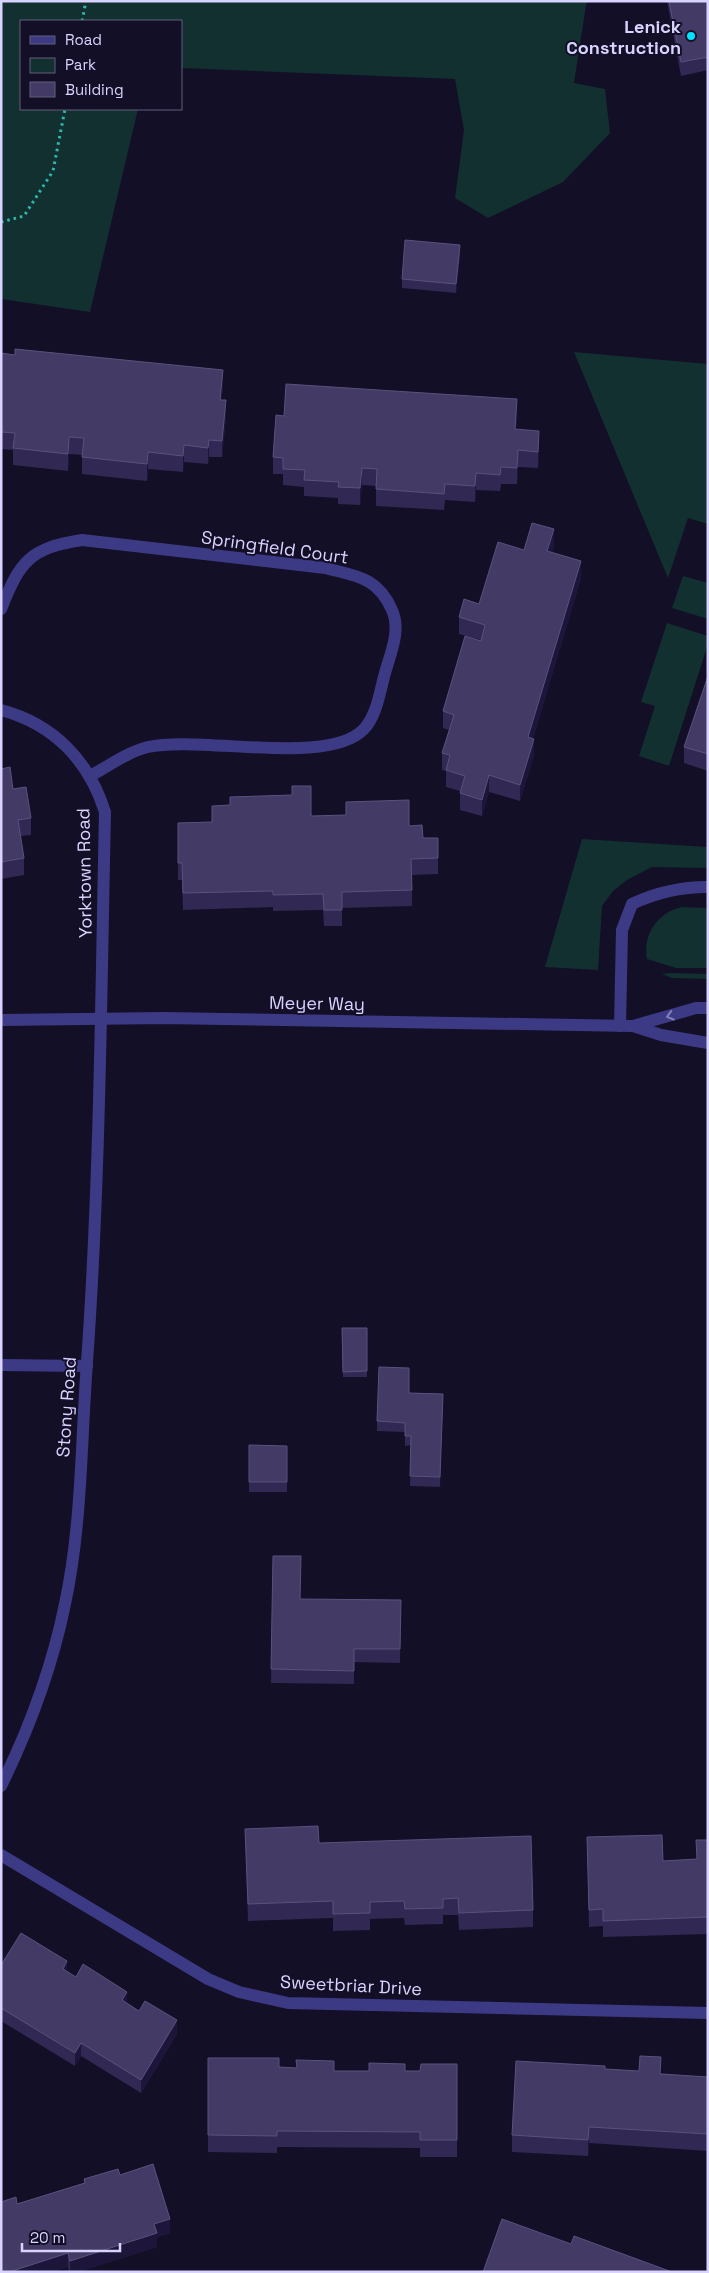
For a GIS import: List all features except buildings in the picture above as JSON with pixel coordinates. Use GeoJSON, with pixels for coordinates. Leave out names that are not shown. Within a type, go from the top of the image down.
{"type":"FeatureCollection","features":[{"type":"Feature","properties":{"kind":"street","name":"Springfield Court"},"geometry":{"type":"LineString","coordinates":[[1,608],[12,580],[31,555],[56,544],[82,540],[325,568],[363,578],[383,592],[393,612],[396,631],[376,709],[365,728],[350,740],[337,744],[303,747],[179,744],[149,747],[132,752],[90,776]]}},
{"type":"Feature","properties":{"kind":"street","name":"Yorktown Road"},"geometry":{"type":"LineString","coordinates":[[1,710],[36,724],[66,745],[90,776],[104,812],[101,1019]]}},
{"type":"Feature","properties":{"kind":"street"},"geometry":{"type":"LineString","coordinates":[[627,1026],[622,930],[632,904],[653,894],[683,887],[708,887]]}},
{"type":"Feature","properties":{"kind":"street","name":"Meyer Way"},"geometry":{"type":"LineString","coordinates":[[627,1026],[696,1008],[708,1008]]}},
{"type":"Feature","properties":{"kind":"street","name":"Meyer Way"},"geometry":{"type":"LineString","coordinates":[[1,1020],[101,1019],[627,1026],[661,1035],[708,1043]]}},
{"type":"Feature","properties":{"kind":"street","name":"Stony Road"},"geometry":{"type":"LineString","coordinates":[[1,1786],[22,1742],[55,1650],[74,1554],[98,1136],[101,1019]]}},
{"type":"Feature","properties":{"kind":"street"},"geometry":{"type":"LineString","coordinates":[[1,1365],[86,1366]]}},
{"type":"Feature","properties":{"kind":"street","name":"Sweetbriar Drive"},"geometry":{"type":"LineString","coordinates":[[1,1855],[208,1979],[239,1992],[288,2003],[708,2013]]}},
{"type":"Feature","properties":{"kind":"path"},"geometry":{"type":"LineString","coordinates":[[82,20],[86,1]]}},
{"type":"Feature","properties":{"kind":"path"},"geometry":{"type":"LineString","coordinates":[[1,222],[24,216],[53,171],[65,110]]}},
{"type":"Feature","properties":{"kind":"green space"},"geometry":{"type":"Polygon","coordinates":[[[1,1],[588,1],[574,83],[605,89],[610,133],[563,182],[488,218],[455,198],[464,130],[455,79],[182,68],[182,20],[20,20],[20,110],[138,110],[90,312],[1,299],[1,1]]]}},
{"type":"Feature","properties":{"kind":"green space"},"geometry":{"type":"Polygon","coordinates":[[[574,352],[708,364],[708,524],[688,518],[668,578],[574,352]]]}},
{"type":"Feature","properties":{"kind":"green space"},"geometry":{"type":"Polygon","coordinates":[[[683,576],[708,583],[708,619],[672,608],[683,576]]]}},
{"type":"Feature","properties":{"kind":"green space"},"geometry":{"type":"Polygon","coordinates":[[[667,623],[708,636],[708,644],[669,766],[639,756],[655,706],[641,702],[667,623]]]}},
{"type":"Feature","properties":{"kind":"green space"},"geometry":{"type":"Polygon","coordinates":[[[582,839],[708,847],[708,868],[652,867],[627,880],[613,891],[602,906],[598,970],[545,967],[582,839]]]}},
{"type":"Feature","properties":{"kind":"green space"},"geometry":{"type":"Polygon","coordinates":[[[682,907],[708,908],[708,968],[676,968],[647,959],[647,941],[654,926],[666,914],[682,907]]]}},
{"type":"Feature","properties":{"kind":"green space"},"geometry":{"type":"Polygon","coordinates":[[[662,974],[708,974],[708,979],[672,978],[662,974]]]}},
{"type":"Feature","properties":{"kind":"place","name":"Lenick Construction"},"geometry":{"type":"Point","coordinates":[691,36]}}]}
